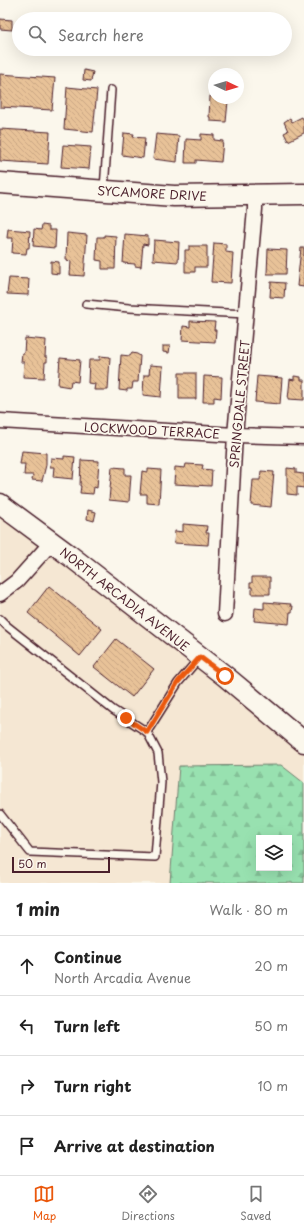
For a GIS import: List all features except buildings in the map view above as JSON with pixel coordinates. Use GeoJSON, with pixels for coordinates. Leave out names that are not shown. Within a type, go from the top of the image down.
{"type":"FeatureCollection","features":[{"type":"Feature","properties":{"kind":"main road","name":"SYCAMORE DRIVE"},"geometry":{"type":"LineString","coordinates":[[0,183],[174,196],[304,194]]}},
{"type":"Feature","properties":{"kind":"main road","name":"NORTH ARCADIA AVENUE"},"geometry":{"type":"LineString","coordinates":[[0,504],[301,734]]}},
{"type":"Feature","properties":{"kind":"street","name":"SPRINGDALE STREET"},"geometry":{"type":"LineString","coordinates":[[225,614],[235,435],[256,209],[255,195]]}},
{"type":"Feature","properties":{"kind":"street","name":"LOCKWOOD TERRACE"},"geometry":{"type":"LineString","coordinates":[[0,421],[235,435],[304,437]]}},
{"type":"Feature","properties":{"kind":"street"},"geometry":{"type":"LineString","coordinates":[[0,594],[17,581],[51,542]]}},
{"type":"Feature","properties":{"kind":"lane"},"geometry":{"type":"LineString","coordinates":[[104,191],[111,90]]}},
{"type":"Feature","properties":{"kind":"lane"},"geometry":{"type":"LineString","coordinates":[[86,304],[129,308],[246,314]]}},
{"type":"Feature","properties":{"kind":"lane"},"geometry":{"type":"LineString","coordinates":[[0,619],[113,710],[147,732],[158,753],[160,782],[156,857],[30,852],[0,814]]}},
{"type":"Feature","properties":{"kind":"lane"},"geometry":{"type":"LineString","coordinates":[[147,732],[178,682],[200,657]]}},
{"type":"Feature","properties":{"kind":"shaded area"},"geometry":{"type":"Polygon","coordinates":[[[0,498],[304,736],[304,883],[0,883],[0,498]]]}},
{"type":"Feature","properties":{"kind":"green space"},"geometry":{"type":"Polygon","coordinates":[[[281,765],[304,783],[304,883],[170,883],[179,766],[281,765]]]}},
{"type":"Feature","properties":{"kind":"route"},"geometry":{"type":"LineString","coordinates":[[126,718],[147,732],[178,682],[200,657],[225,676]]}}]}
